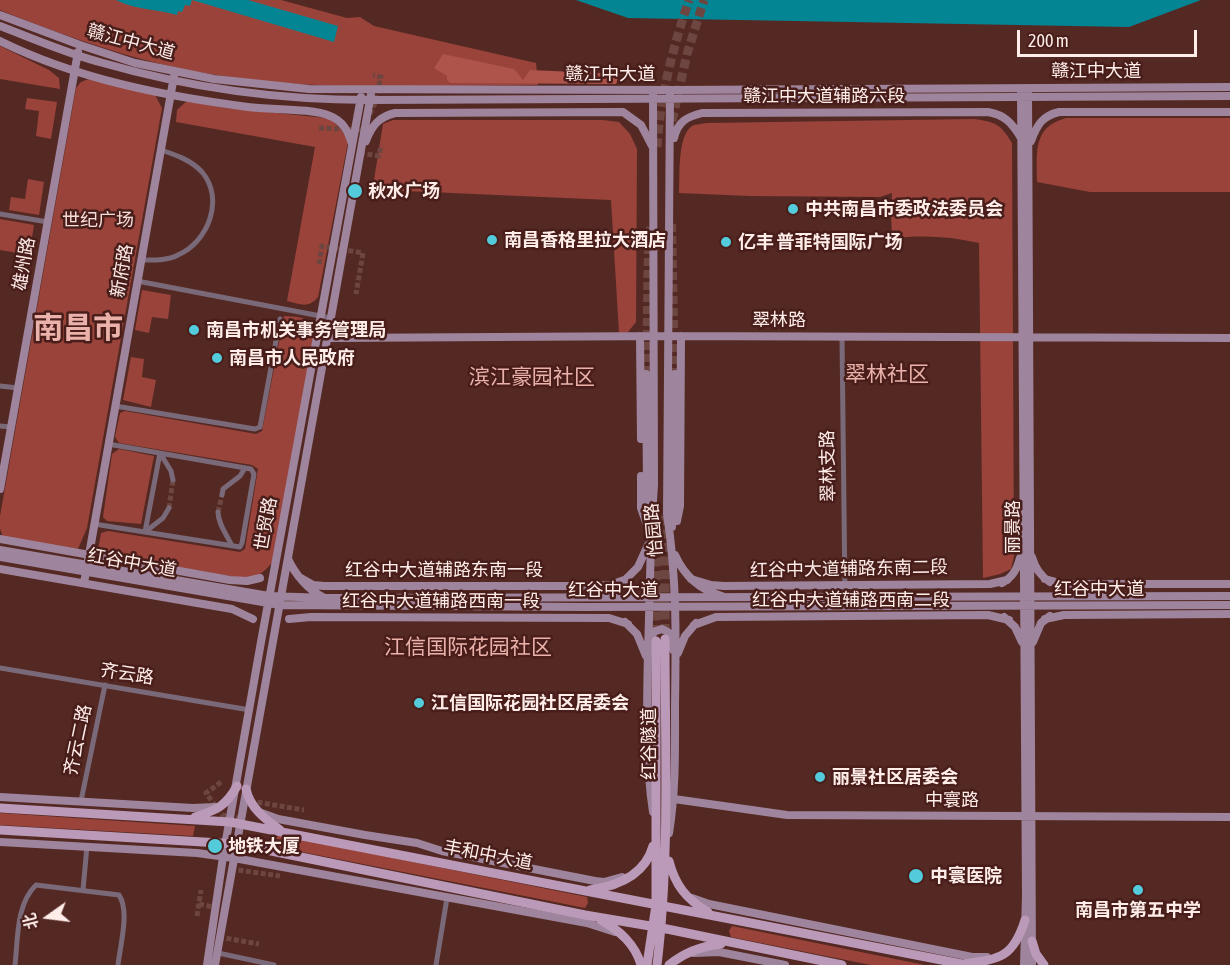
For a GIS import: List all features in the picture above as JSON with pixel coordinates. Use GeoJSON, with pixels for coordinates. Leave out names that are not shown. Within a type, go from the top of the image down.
{"type":"FeatureCollection","features":[{"type":"Feature","properties":{"kind":"main road","name":"赣江中大道"},"geometry":{"type":"LineString","coordinates":[[0,15],[80,45],[207,87],[294,98],[366,95],[1025,93],[1230,96]]}},
{"type":"Feature","properties":{"kind":"main road","name":"赣江中大道"},"geometry":{"type":"LineString","coordinates":[[0,26],[78,55],[173,76]]}},
{"type":"Feature","properties":{"kind":"main road"},"geometry":{"type":"LineString","coordinates":[[0,41],[75,70],[170,96],[250,108],[331,116],[347,129],[357,150]]}},
{"type":"Feature","properties":{"kind":"main road","name":"雄州路"},"geometry":{"type":"LineString","coordinates":[[0,489],[80,45]]}},
{"type":"Feature","properties":{"kind":"main road","name":"新府路"},"geometry":{"type":"LineString","coordinates":[[84,584],[173,76]]}},
{"type":"Feature","properties":{"kind":"main road","name":"赣江中大道"},"geometry":{"type":"LineString","coordinates":[[1025,93],[1230,87]]}},
{"type":"Feature","properties":{"kind":"main road","name":"丽景路"},"geometry":{"type":"LineString","coordinates":[[1025,93],[1022,140],[1027,338]]}},
{"type":"Feature","properties":{"kind":"main road","name":"丽景路"},"geometry":{"type":"LineString","coordinates":[[1025,93],[1029,147],[1027,648],[1032,965]]}},
{"type":"Feature","properties":{"kind":"main road","name":"怡园路"},"geometry":{"type":"LineString","coordinates":[[653,94],[654,485],[649,602],[648,781],[657,832],[660,905]]}},
{"type":"Feature","properties":{"kind":"main road","name":"怡园路"},"geometry":{"type":"LineString","coordinates":[[657,965],[660,905],[674,799],[676,602],[672,544],[667,514],[670,94]]}},
{"type":"Feature","properties":{"kind":"main road","name":"世贸路"},"geometry":{"type":"LineString","coordinates":[[207,965],[223,857],[235,822],[273,642],[328,338],[366,95]]}},
{"type":"Feature","properties":{"kind":"main road"},"geometry":{"type":"LineString","coordinates":[[357,150],[378,120],[395,113],[623,112],[641,125],[653,149]]}},
{"type":"Feature","properties":{"kind":"main road","name":"赣江中大道辅路六段"},"geometry":{"type":"LineString","coordinates":[[671,184],[676,128],[688,117],[702,112],[988,112],[1006,118],[1022,140]]}},
{"type":"Feature","properties":{"kind":"main road"},"geometry":{"type":"LineString","coordinates":[[1029,147],[1040,122],[1050,114],[1059,112],[1230,112]]}},
{"type":"Feature","properties":{"kind":"main road","name":"世贸路"},"geometry":{"type":"LineString","coordinates":[[242,787],[250,710],[268,600],[320,316],[357,150]]}},
{"type":"Feature","properties":{"kind":"main road"},"geometry":{"type":"LineString","coordinates":[[640,336],[641,508],[651,534]]}},
{"type":"Feature","properties":{"kind":"main road"},"geometry":{"type":"LineString","coordinates":[[672,544],[680,506],[681,336]]}},
{"type":"Feature","properties":{"kind":"main road","name":"翠林路"},"geometry":{"type":"LineString","coordinates":[[328,338],[681,336],[1230,338]]}},
{"type":"Feature","properties":{"kind":"main road"},"geometry":{"type":"LineString","coordinates":[[589,598],[615,588],[627,579],[638,567],[651,534],[646,484],[646,374]]}},
{"type":"Feature","properties":{"kind":"main road"},"geometry":{"type":"LineString","coordinates":[[675,374],[672,544],[679,564],[692,579],[704,589],[733,602]]}},
{"type":"Feature","properties":{"kind":"main road"},"geometry":{"type":"LineString","coordinates":[[0,539],[230,580],[247,581],[260,578]]}},
{"type":"Feature","properties":{"kind":"main road"},"geometry":{"type":"LineString","coordinates":[[1027,543],[1035,566],[1045,579],[1083,600]]}},
{"type":"Feature","properties":{"kind":"main road"},"geometry":{"type":"LineString","coordinates":[[967,596],[982,592],[1007,580],[1017,568],[1027,543]]}},
{"type":"Feature","properties":{"kind":"main road","name":"红谷中大道"},"geometry":{"type":"LineString","coordinates":[[0,550],[86,568],[280,601],[583,607],[649,602]]}},
{"type":"Feature","properties":{"kind":"main road"},"geometry":{"type":"LineString","coordinates":[[224,592],[260,578],[272,568],[277,557]]}},
{"type":"Feature","properties":{"kind":"main road","name":"红谷中大道"},"geometry":{"type":"LineString","coordinates":[[0,558],[86,568]]}},
{"type":"Feature","properties":{"kind":"main road"},"geometry":{"type":"LineString","coordinates":[[273,642],[278,629],[289,619],[324,602],[299,577],[288,558]]}},
{"type":"Feature","properties":{"kind":"main road"},"geometry":{"type":"LineString","coordinates":[[0,569],[232,609],[253,619]]}},
{"type":"Feature","properties":{"kind":"main road","name":"红谷中大道辅路东南一段"},"geometry":{"type":"LineString","coordinates":[[299,577],[313,585],[324,586],[590,586],[610,585],[627,579]]}},
{"type":"Feature","properties":{"kind":"main road","name":"红谷中大道辅路东南二段"},"geometry":{"type":"LineString","coordinates":[[692,579],[711,585],[724,586],[990,584],[1007,580]]}},
{"type":"Feature","properties":{"kind":"main road"},"geometry":{"type":"LineString","coordinates":[[1045,579],[1064,584],[1230,584]]}},
{"type":"Feature","properties":{"kind":"main road"},"geometry":{"type":"LineString","coordinates":[[224,592],[238,602],[253,619],[262,637]]}},
{"type":"Feature","properties":{"kind":"main road","name":"红谷中大道"},"geometry":{"type":"LineString","coordinates":[[733,602],[845,596],[1027,596],[1230,605]]}},
{"type":"Feature","properties":{"kind":"main road","name":"红谷中大道"},"geometry":{"type":"LineString","coordinates":[[324,602],[589,598],[649,602],[1027,606],[1083,600],[1230,596]]}},
{"type":"Feature","properties":{"kind":"main road"},"geometry":{"type":"LineString","coordinates":[[1027,648],[1045,619],[1083,600]]}},
{"type":"Feature","properties":{"kind":"main road"},"geometry":{"type":"LineString","coordinates":[[676,662],[685,636],[694,625],[705,615],[733,602]]}},
{"type":"Feature","properties":{"kind":"main road"},"geometry":{"type":"LineString","coordinates":[[969,605],[991,611],[1009,620],[1027,648]]}},
{"type":"Feature","properties":{"kind":"main road"},"geometry":{"type":"LineString","coordinates":[[583,607],[607,611],[628,624],[637,634],[643,646],[648,672]]}},
{"type":"Feature","properties":{"kind":"main road"},"geometry":{"type":"LineString","coordinates":[[1045,619],[1064,615],[1230,614]]}},
{"type":"Feature","properties":{"kind":"main road","name":"红谷中大道辅路西南二段"},"geometry":{"type":"LineString","coordinates":[[694,625],[716,617],[771,616],[988,615],[1009,620]]}},
{"type":"Feature","properties":{"kind":"main road","name":"红谷中大道辅路西南一段"},"geometry":{"type":"LineString","coordinates":[[289,619],[311,617],[609,618],[628,624]]}},
{"type":"Feature","properties":{"kind":"main road"},"geometry":{"type":"LineString","coordinates":[[648,672],[653,632],[662,629],[668,632],[676,662]]}},
{"type":"Feature","properties":{"kind":"main road","name":"红谷隧道"},"geometry":{"type":"LineString","coordinates":[[657,832],[661,640],[666,849]]}},
{"type":"Feature","properties":{"kind":"main road"},"geometry":{"type":"LineString","coordinates":[[189,819],[222,806],[242,787],[257,811],[282,832]]}},
{"type":"Feature","properties":{"kind":"main road"},"geometry":{"type":"LineString","coordinates":[[0,796],[193,808],[222,806]]}},
{"type":"Feature","properties":{"kind":"main road","name":"中寰路"},"geometry":{"type":"LineString","coordinates":[[674,799],[787,815],[1230,817]]}},
{"type":"Feature","properties":{"kind":"main road","name":"丰和中大道"},"geometry":{"type":"LineString","coordinates":[[0,808],[235,822],[965,965]]}},
{"type":"Feature","properties":{"kind":"main road"},"geometry":{"type":"LineString","coordinates":[[257,811],[278,819],[417,843],[442,851],[595,881],[604,882],[634,874]]}},
{"type":"Feature","properties":{"kind":"main road","name":"丽景路"},"geometry":{"type":"LineString","coordinates":[[1024,965],[1029,817]]}},
{"type":"Feature","properties":{"kind":"main road","name":"世贸路"},"geometry":{"type":"LineString","coordinates":[[215,965],[237,844],[235,822]]}},
{"type":"Feature","properties":{"kind":"main road"},"geometry":{"type":"LineString","coordinates":[[0,830],[237,844],[842,965]]}},
{"type":"Feature","properties":{"kind":"main road"},"geometry":{"type":"LineString","coordinates":[[583,890],[610,886],[634,874],[649,859],[657,832]]}},
{"type":"Feature","properties":{"kind":"main road"},"geometry":{"type":"LineString","coordinates":[[0,842],[197,853],[234,858],[588,923],[612,930],[628,940]]}},
{"type":"Feature","properties":{"kind":"main road"},"geometry":{"type":"LineString","coordinates":[[666,849],[672,873],[683,893],[695,904],[726,918]]}},
{"type":"Feature","properties":{"kind":"main road"},"geometry":{"type":"LineString","coordinates":[[683,893],[709,904],[972,957],[1006,954]]}},
{"type":"Feature","properties":{"kind":"main road"},"geometry":{"type":"LineString","coordinates":[[585,915],[616,928],[635,950],[641,965]]}},
{"type":"Feature","properties":{"kind":"main road"},"geometry":{"type":"LineString","coordinates":[[965,965],[1006,954],[1019,940],[1025,920]]}},
{"type":"Feature","properties":{"kind":"main road","name":"怡园路"},"geometry":{"type":"LineString","coordinates":[[647,965],[658,928]]}},
{"type":"Feature","properties":{"kind":"main road"},"geometry":{"type":"LineString","coordinates":[[1032,941],[1036,954],[1044,965]]}},
{"type":"Feature","properties":{"kind":"main road"},"geometry":{"type":"LineString","coordinates":[[669,965],[681,955],[697,948],[730,943]]}},
{"type":"Feature","properties":{"kind":"main road"},"geometry":{"type":"LineString","coordinates":[[681,955],[719,952],[785,965]]}},
{"type":"Feature","properties":{"kind":"street"},"geometry":{"type":"LineString","coordinates":[[141,261],[167,259],[178,255],[196,244],[210,220],[212,196],[202,173],[178,156],[160,150]]}},
{"type":"Feature","properties":{"kind":"street"},"geometry":{"type":"LineString","coordinates":[[0,214],[48,222]]}},
{"type":"Feature","properties":{"kind":"street"},"geometry":{"type":"LineString","coordinates":[[137,281],[331,318]]}},
{"type":"Feature","properties":{"kind":"street"},"geometry":{"type":"LineString","coordinates":[[115,406],[255,429],[260,427],[280,319]]}},
{"type":"Feature","properties":{"kind":"street","name":"翠林支路"},"geometry":{"type":"LineString","coordinates":[[842,337],[845,596]]}},
{"type":"Feature","properties":{"kind":"street"},"geometry":{"type":"LineString","coordinates":[[0,386],[18,388]]}},
{"type":"Feature","properties":{"kind":"street"},"geometry":{"type":"LineString","coordinates":[[0,426],[11,428]]}},
{"type":"Feature","properties":{"kind":"street"},"geometry":{"type":"LineString","coordinates":[[94,524],[240,548],[254,474],[251,469],[108,444]]}},
{"type":"Feature","properties":{"kind":"street"},"geometry":{"type":"LineString","coordinates":[[160,453],[171,471],[173,480]]}},
{"type":"Feature","properties":{"kind":"street"},"geometry":{"type":"LineString","coordinates":[[145,532],[160,453]]}},
{"type":"Feature","properties":{"kind":"street"},"geometry":{"type":"LineString","coordinates":[[222,495],[223,489],[240,476],[245,468]]}},
{"type":"Feature","properties":{"kind":"street"},"geometry":{"type":"LineString","coordinates":[[145,532],[163,518],[169,508]]}},
{"type":"Feature","properties":{"kind":"street"},"geometry":{"type":"LineString","coordinates":[[218,512],[220,525],[226,531],[232,546]]}},
{"type":"Feature","properties":{"kind":"street","name":"齐云路"},"geometry":{"type":"LineString","coordinates":[[0,668],[250,710]]}},
{"type":"Feature","properties":{"kind":"street","name":"齐云二路"},"geometry":{"type":"LineString","coordinates":[[81,801],[105,685]]}},
{"type":"Feature","properties":{"kind":"street"},"geometry":{"type":"LineString","coordinates":[[83,890],[87,846]]}},
{"type":"Feature","properties":{"kind":"street"},"geometry":{"type":"LineString","coordinates":[[15,965],[23,904],[27,893],[36,885],[118,895],[123,901],[124,915],[118,965]]}},
{"type":"Feature","properties":{"kind":"street"},"geometry":{"type":"LineString","coordinates":[[436,965],[447,898]]}},
{"type":"Feature","properties":{"kind":"street"},"geometry":{"type":"LineString","coordinates":[[218,953],[274,965]]}},
{"type":"Feature","properties":{"kind":"green space"},"geometry":{"type":"Polygon","coordinates":[[[0,0],[281,0],[347,18],[360,17],[374,26],[536,63],[538,85],[341,86],[223,76],[166,65],[82,41],[0,10],[0,0]]]}},
{"type":"Feature","properties":{"kind":"green space"},"geometry":{"type":"Polygon","coordinates":[[[0,46],[49,70],[59,78],[60,89],[0,79],[0,46]]]}},
{"type":"Feature","properties":{"kind":"green space","name":"世纪广场"},"geometry":{"type":"Polygon","coordinates":[[[91,78],[155,95],[162,108],[87,528],[78,549],[3,537],[0,529],[0,516],[76,88],[81,82],[91,78]]]}},
{"type":"Feature","properties":{"kind":"green space"},"geometry":{"type":"Polygon","coordinates":[[[27,98],[57,102],[51,139],[36,136],[39,111],[25,109],[27,98]]]}},
{"type":"Feature","properties":{"kind":"green space"},"geometry":{"type":"Polygon","coordinates":[[[187,101],[226,108],[326,118],[336,124],[344,134],[348,142],[318,297],[311,303],[304,305],[287,301],[315,147],[176,122],[177,110],[187,101]]]}},
{"type":"Feature","properties":{"kind":"green space"},"geometry":{"type":"Polygon","coordinates":[[[1066,118],[1230,118],[1230,192],[1090,192],[1037,182],[1037,151],[1042,135],[1055,122],[1066,118]]]}},
{"type":"Feature","properties":{"kind":"green space"},"geometry":{"type":"Polygon","coordinates":[[[974,119],[997,125],[1012,143],[1014,556],[1011,569],[983,578],[979,243],[936,237],[892,238],[892,193],[880,197],[679,193],[684,138],[687,131],[695,125],[974,119]]]}},
{"type":"Feature","properties":{"kind":"green space"},"geometry":{"type":"Polygon","coordinates":[[[393,120],[603,120],[619,122],[630,134],[637,149],[636,322],[628,332],[619,333],[611,200],[406,191],[372,192],[383,124],[393,120]]]}},
{"type":"Feature","properties":{"kind":"green space"},"geometry":{"type":"Polygon","coordinates":[[[28,179],[44,182],[39,215],[9,210],[11,197],[25,199],[28,179]]]}},
{"type":"Feature","properties":{"kind":"green space"},"geometry":{"type":"Polygon","coordinates":[[[0,219],[34,225],[29,255],[0,250],[0,219]]]}},
{"type":"Feature","properties":{"kind":"green space"},"geometry":{"type":"Polygon","coordinates":[[[142,290],[171,295],[168,319],[152,317],[149,333],[135,330],[142,290]]]}},
{"type":"Feature","properties":{"kind":"green space"},"geometry":{"type":"Polygon","coordinates":[[[284,316],[306,319],[315,328],[273,561],[262,572],[248,579],[100,554],[98,550],[101,533],[108,531],[240,552],[245,549],[258,469],[252,465],[119,443],[115,437],[120,413],[125,411],[256,434],[262,431],[284,316]]]}},
{"type":"Feature","properties":{"kind":"green space"},"geometry":{"type":"Polygon","coordinates":[[[131,357],[144,359],[142,377],[156,380],[151,407],[123,400],[131,357]]]}},
{"type":"Feature","properties":{"kind":"green space"},"geometry":{"type":"Polygon","coordinates":[[[119,449],[154,456],[141,524],[107,521],[103,517],[112,454],[119,449]]]}},
{"type":"Feature","properties":{"kind":"green space"},"geometry":{"type":"Polygon","coordinates":[[[0,813],[195,826],[193,836],[0,825],[0,813]]]}},
{"type":"Feature","properties":{"kind":"green space"},"geometry":{"type":"Polygon","coordinates":[[[279,835],[587,897],[588,903],[585,908],[277,847],[276,838],[279,835]]]}},
{"type":"Feature","properties":{"kind":"green space"},"geometry":{"type":"Polygon","coordinates":[[[732,926],[925,965],[871,965],[731,937],[729,931],[732,926]]]}},
{"type":"Feature","properties":{"kind":"shaded area"},"geometry":{"type":"Polygon","coordinates":[[[443,54],[514,69],[523,80],[530,70],[620,74],[616,84],[450,83],[447,76],[434,68],[443,54]]]}},
{"type":"Feature","properties":{"kind":"water"},"geometry":{"type":"Polygon","coordinates":[[[116,0],[192,0],[190,6],[185,5],[182,12],[178,11],[177,15],[131,6],[116,0]]]}},
{"type":"Feature","properties":{"kind":"water"},"geometry":{"type":"Polygon","coordinates":[[[192,0],[248,0],[338,26],[334,42],[192,0]]]}},
{"type":"Feature","properties":{"kind":"water"},"geometry":{"type":"Polygon","coordinates":[[[576,0],[1201,0],[1129,27],[628,18],[576,0]]]}},
{"type":"Feature","properties":{"kind":"tunnel"},"geometry":{"type":"LineString","coordinates":[[657,147],[668,72],[689,0]]}},
{"type":"Feature","properties":{"kind":"tunnel"},"geometry":{"type":"LineString","coordinates":[[672,121],[687,54],[704,0]]}},
{"type":"Feature","properties":{"kind":"tunnel"},"geometry":{"type":"LineString","coordinates":[[370,114],[381,77],[373,75]]}},
{"type":"Feature","properties":{"kind":"tunnel"},"geometry":{"type":"LineString","coordinates":[[319,128],[362,130]]}},
{"type":"Feature","properties":{"kind":"tunnel"},"geometry":{"type":"LineString","coordinates":[[360,153],[379,156],[381,145]]}},
{"type":"Feature","properties":{"kind":"tunnel"},"geometry":{"type":"LineString","coordinates":[[672,224],[675,374]]}},
{"type":"Feature","properties":{"kind":"tunnel"},"geometry":{"type":"LineString","coordinates":[[646,374],[650,227]]}},
{"type":"Feature","properties":{"kind":"tunnel"},"geometry":{"type":"LineString","coordinates":[[319,264],[322,246],[363,253],[356,294]]}},
{"type":"Feature","properties":{"kind":"tunnel"},"geometry":{"type":"LineString","coordinates":[[169,508],[173,480]]}},
{"type":"Feature","properties":{"kind":"tunnel"},"geometry":{"type":"LineString","coordinates":[[218,512],[222,495]]}},
{"type":"Feature","properties":{"kind":"tunnel"},"geometry":{"type":"LineString","coordinates":[[665,516],[665,637]]}},
{"type":"Feature","properties":{"kind":"tunnel"},"geometry":{"type":"LineString","coordinates":[[656,517],[656,639]]}},
{"type":"Feature","properties":{"kind":"tunnel"},"geometry":{"type":"LineString","coordinates":[[221,782],[206,793],[222,815],[238,818]]}},
{"type":"Feature","properties":{"kind":"tunnel"},"geometry":{"type":"LineString","coordinates":[[250,801],[304,810]]}},
{"type":"Feature","properties":{"kind":"tunnel"},"geometry":{"type":"LineString","coordinates":[[231,869],[280,876]]}},
{"type":"Feature","properties":{"kind":"tunnel"},"geometry":{"type":"LineString","coordinates":[[197,916],[201,890]]}},
{"type":"Feature","properties":{"kind":"tunnel"},"geometry":{"type":"LineString","coordinates":[[199,904],[218,908]]}},
{"type":"Feature","properties":{"kind":"tunnel"},"geometry":{"type":"LineString","coordinates":[[219,937],[259,944]]}},
{"type":"Feature","properties":{"kind":"place","name":"秋水广场"},"geometry":{"type":"Point","coordinates":[355,191]}},
{"type":"Feature","properties":{"kind":"place","name":"中共南昌市委政法委员会"},"geometry":{"type":"Point","coordinates":[793,209]}},
{"type":"Feature","properties":{"kind":"place","name":"南昌香格里拉大酒店"},"geometry":{"type":"Point","coordinates":[492,240]}},
{"type":"Feature","properties":{"kind":"place","name":"亿丰 普菲特国际广场"},"geometry":{"type":"Point","coordinates":[726,242]}},
{"type":"Feature","properties":{"kind":"place","name":"南昌市机关事务管理局"},"geometry":{"type":"Point","coordinates":[194,330]}},
{"type":"Feature","properties":{"kind":"place","name":"南昌市人民政府"},"geometry":{"type":"Point","coordinates":[217,358]}},
{"type":"Feature","properties":{"kind":"place","name":"江信国际花园社区居委会"},"geometry":{"type":"Point","coordinates":[419,703]}},
{"type":"Feature","properties":{"kind":"place","name":"丽景社区居委会"},"geometry":{"type":"Point","coordinates":[820,777]}},
{"type":"Feature","properties":{"kind":"place","name":"地铁大厦"},"geometry":{"type":"Point","coordinates":[215,846]}},
{"type":"Feature","properties":{"kind":"place","name":"中寰医院"},"geometry":{"type":"Point","coordinates":[916,876]}},
{"type":"Feature","properties":{"kind":"place","name":"南昌市第五中学"},"geometry":{"type":"Point","coordinates":[1138,890]}},
{"type":"Feature","properties":{"kind":"district","name":"南昌市"},"geometry":{"type":"Point","coordinates":[78,329]}},
{"type":"Feature","properties":{"kind":"district","name":"翠林社区"},"geometry":{"type":"Point","coordinates":[887,374]}},
{"type":"Feature","properties":{"kind":"district","name":"滨江豪园社区"},"geometry":{"type":"Point","coordinates":[532,377]}},
{"type":"Feature","properties":{"kind":"district","name":"江信国际花园社区"},"geometry":{"type":"Point","coordinates":[468,647]}}]}
